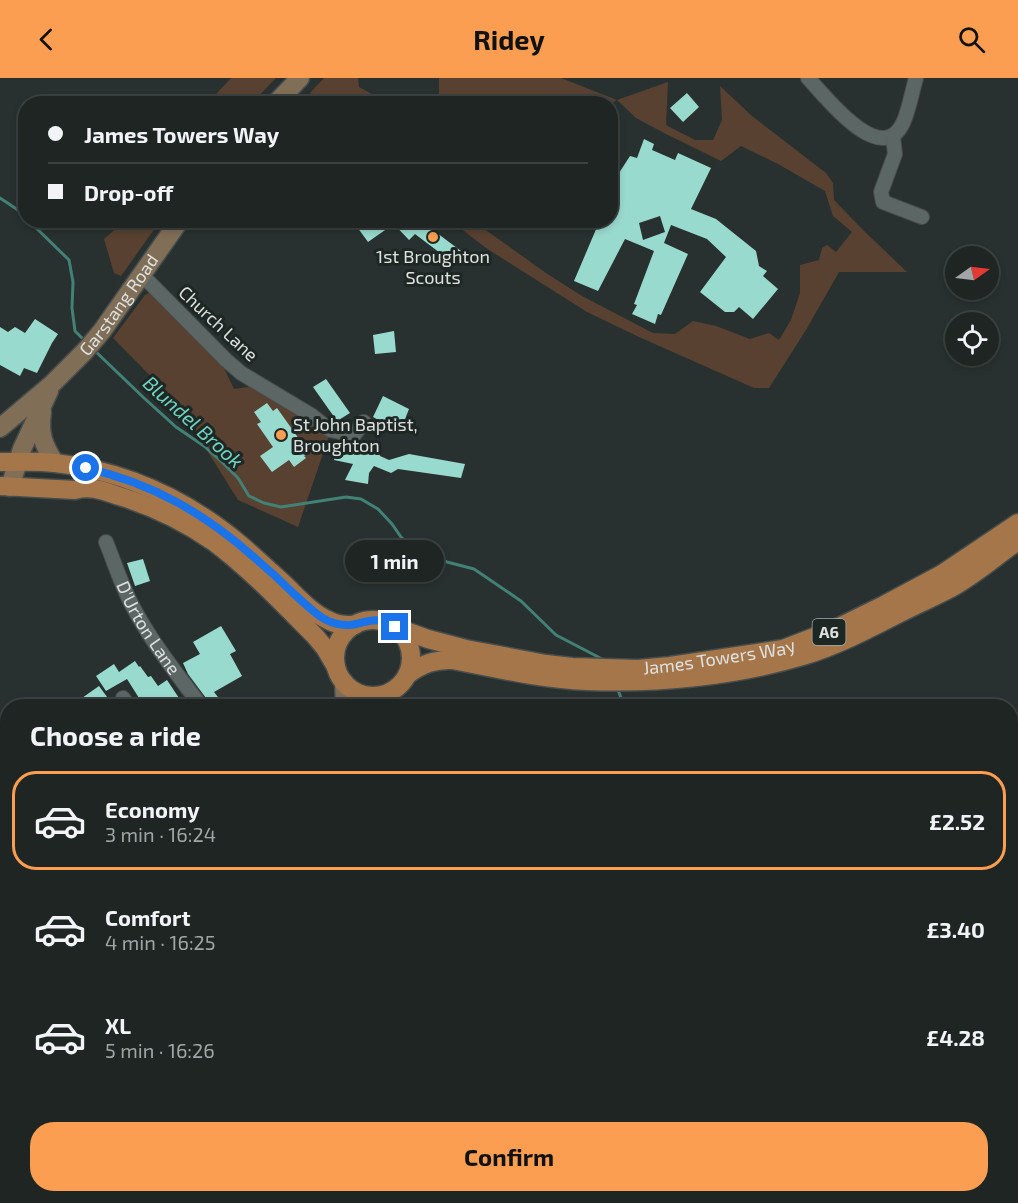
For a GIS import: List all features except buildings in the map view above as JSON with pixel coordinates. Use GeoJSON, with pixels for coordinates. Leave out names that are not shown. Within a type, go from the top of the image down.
{"type":"FeatureCollection","features":[{"type":"Feature","properties":{"kind":"main road","name":"A6"},"geometry":{"type":"LineString","coordinates":[[9,462],[55,463],[127,479],[181,503],[225,533],[320,616],[335,623],[355,625],[371,620],[395,627]]}},
{"type":"Feature","properties":{"kind":"main road"},"geometry":{"type":"LineString","coordinates":[[5,486],[96,489],[150,507],[192,528],[233,558],[315,636],[352,689],[362,694],[384,695]]}},
{"type":"Feature","properties":{"kind":"main road","name":"James Towers Way"},"geometry":{"type":"LineString","coordinates":[[395,627],[465,649],[572,667],[670,666],[783,649],[835,629],[942,574],[1018,523]]}},
{"type":"Feature","properties":{"kind":"main road","name":"James Towers Way"},"geometry":{"type":"LineString","coordinates":[[407,675],[418,667],[444,660],[535,676],[588,681],[636,681],[732,672],[803,656],[852,637],[953,587],[1018,541]]}},
{"type":"Feature","properties":{"kind":"main road"},"geometry":{"type":"LineString","coordinates":[[340,674],[335,654],[338,643],[345,632],[355,625]]}},
{"type":"Feature","properties":{"kind":"main road"},"geometry":{"type":"LineString","coordinates":[[395,627],[403,634],[411,654],[411,664],[407,675]]}},
{"type":"Feature","properties":{"kind":"main road","name":"A6"},"geometry":{"type":"LineString","coordinates":[[384,695],[398,687],[407,675]]}},
{"type":"Feature","properties":{"kind":"street"},"geometry":{"type":"LineString","coordinates":[[283,96],[300,78]]}},
{"type":"Feature","properties":{"kind":"street"},"geometry":{"type":"LineString","coordinates":[[808,78],[822,85],[847,120],[860,130],[884,139],[893,136],[903,123],[916,78]]}},
{"type":"Feature","properties":{"kind":"street"},"geometry":{"type":"LineString","coordinates":[[893,136],[895,154],[881,192],[883,202],[922,218]]}},
{"type":"Feature","properties":{"kind":"street","name":"Garstang Road"},"geometry":{"type":"LineString","coordinates":[[0,428],[49,390],[90,346],[174,228]]}},
{"type":"Feature","properties":{"kind":"street","name":"Church Lane"},"geometry":{"type":"LineString","coordinates":[[142,275],[241,373],[311,415],[330,430],[354,435],[364,422]]}},
{"type":"Feature","properties":{"kind":"street"},"geometry":{"type":"LineString","coordinates":[[49,390],[41,419],[41,435],[55,463]]}},
{"type":"Feature","properties":{"kind":"street","name":"Garstang Road"},"geometry":{"type":"LineString","coordinates":[[5,486],[9,462],[25,441],[49,390]]}},
{"type":"Feature","properties":{"kind":"street","name":"D'Urton Lane"},"geometry":{"type":"LineString","coordinates":[[106,542],[131,604],[193,699]]}},
{"type":"Feature","properties":{"kind":"street"},"geometry":{"type":"LineString","coordinates":[[340,674],[344,699]]}},
{"type":"Feature","properties":{"kind":"street"},"geometry":{"type":"LineString","coordinates":[[379,699],[384,695]]}},
{"type":"Feature","properties":{"kind":"shaded area"},"geometry":{"type":"Polygon","coordinates":[[[231,78],[276,78],[259,96],[214,96],[231,78]]]}},
{"type":"Feature","properties":{"kind":"shaded area"},"geometry":{"type":"Polygon","coordinates":[[[324,78],[358,78],[359,87],[376,96],[313,96],[310,93],[324,78]]]}},
{"type":"Feature","properties":{"kind":"shaded area"},"geometry":{"type":"Polygon","coordinates":[[[439,78],[561,78],[607,96],[439,96],[439,78]]]}},
{"type":"Feature","properties":{"kind":"shaded area"},"geometry":{"type":"Polygon","coordinates":[[[668,82],[666,125],[695,140],[713,140],[722,120],[720,86],[752,116],[826,173],[833,183],[834,200],[907,272],[839,272],[769,388],[754,388],[587,312],[486,248],[460,228],[483,228],[582,296],[653,333],[675,334],[693,321],[716,326],[750,339],[769,333],[779,340],[791,320],[800,293],[800,265],[819,260],[822,248],[827,245],[836,252],[852,232],[833,216],[825,191],[778,164],[741,146],[721,161],[636,118],[618,100],[668,82]]]}},
{"type":"Feature","properties":{"kind":"shaded area"},"geometry":{"type":"Polygon","coordinates":[[[117,228],[155,228],[121,276],[114,273],[104,239],[117,228]]]}},
{"type":"Feature","properties":{"kind":"shaded area"},"geometry":{"type":"Polygon","coordinates":[[[149,293],[157,297],[224,368],[234,389],[255,386],[329,436],[298,527],[238,500],[178,404],[113,338],[145,295],[149,293]]]}},
{"type":"Feature","properties":{"kind":"waterway","name":"Blundel Brook"},"geometry":{"type":"LineString","coordinates":[[0,198],[18,210]]}},
{"type":"Feature","properties":{"kind":"waterway","name":"Blundel Brook"},"geometry":{"type":"LineString","coordinates":[[36,228],[69,260],[73,282],[72,308],[75,331],[85,341]]}},
{"type":"Feature","properties":{"kind":"waterway","name":"Blundel Brook"},"geometry":{"type":"LineString","coordinates":[[94,350],[176,427],[204,446],[223,463],[238,478],[249,496],[281,507],[346,497],[361,499],[378,509],[412,548],[447,562],[474,569],[521,601],[556,635],[604,660]]}},
{"type":"Feature","properties":{"kind":"waterway"},"geometry":{"type":"LineString","coordinates":[[617,687],[622,699]]}},
{"type":"Feature","properties":{"kind":"place","name":"1st Broughton Scouts"},"geometry":{"type":"Point","coordinates":[433,237]}},
{"type":"Feature","properties":{"kind":"place","name":"St John Baptist, Broughton"},"geometry":{"type":"Point","coordinates":[281,435]}},
{"type":"Feature","properties":{"kind":"route"},"geometry":{"type":"LineString","coordinates":[[86,468],[127,479],[158,492],[205,518],[251,554],[311,609],[329,621],[343,625],[355,625],[371,620],[395,627]]}}]}
